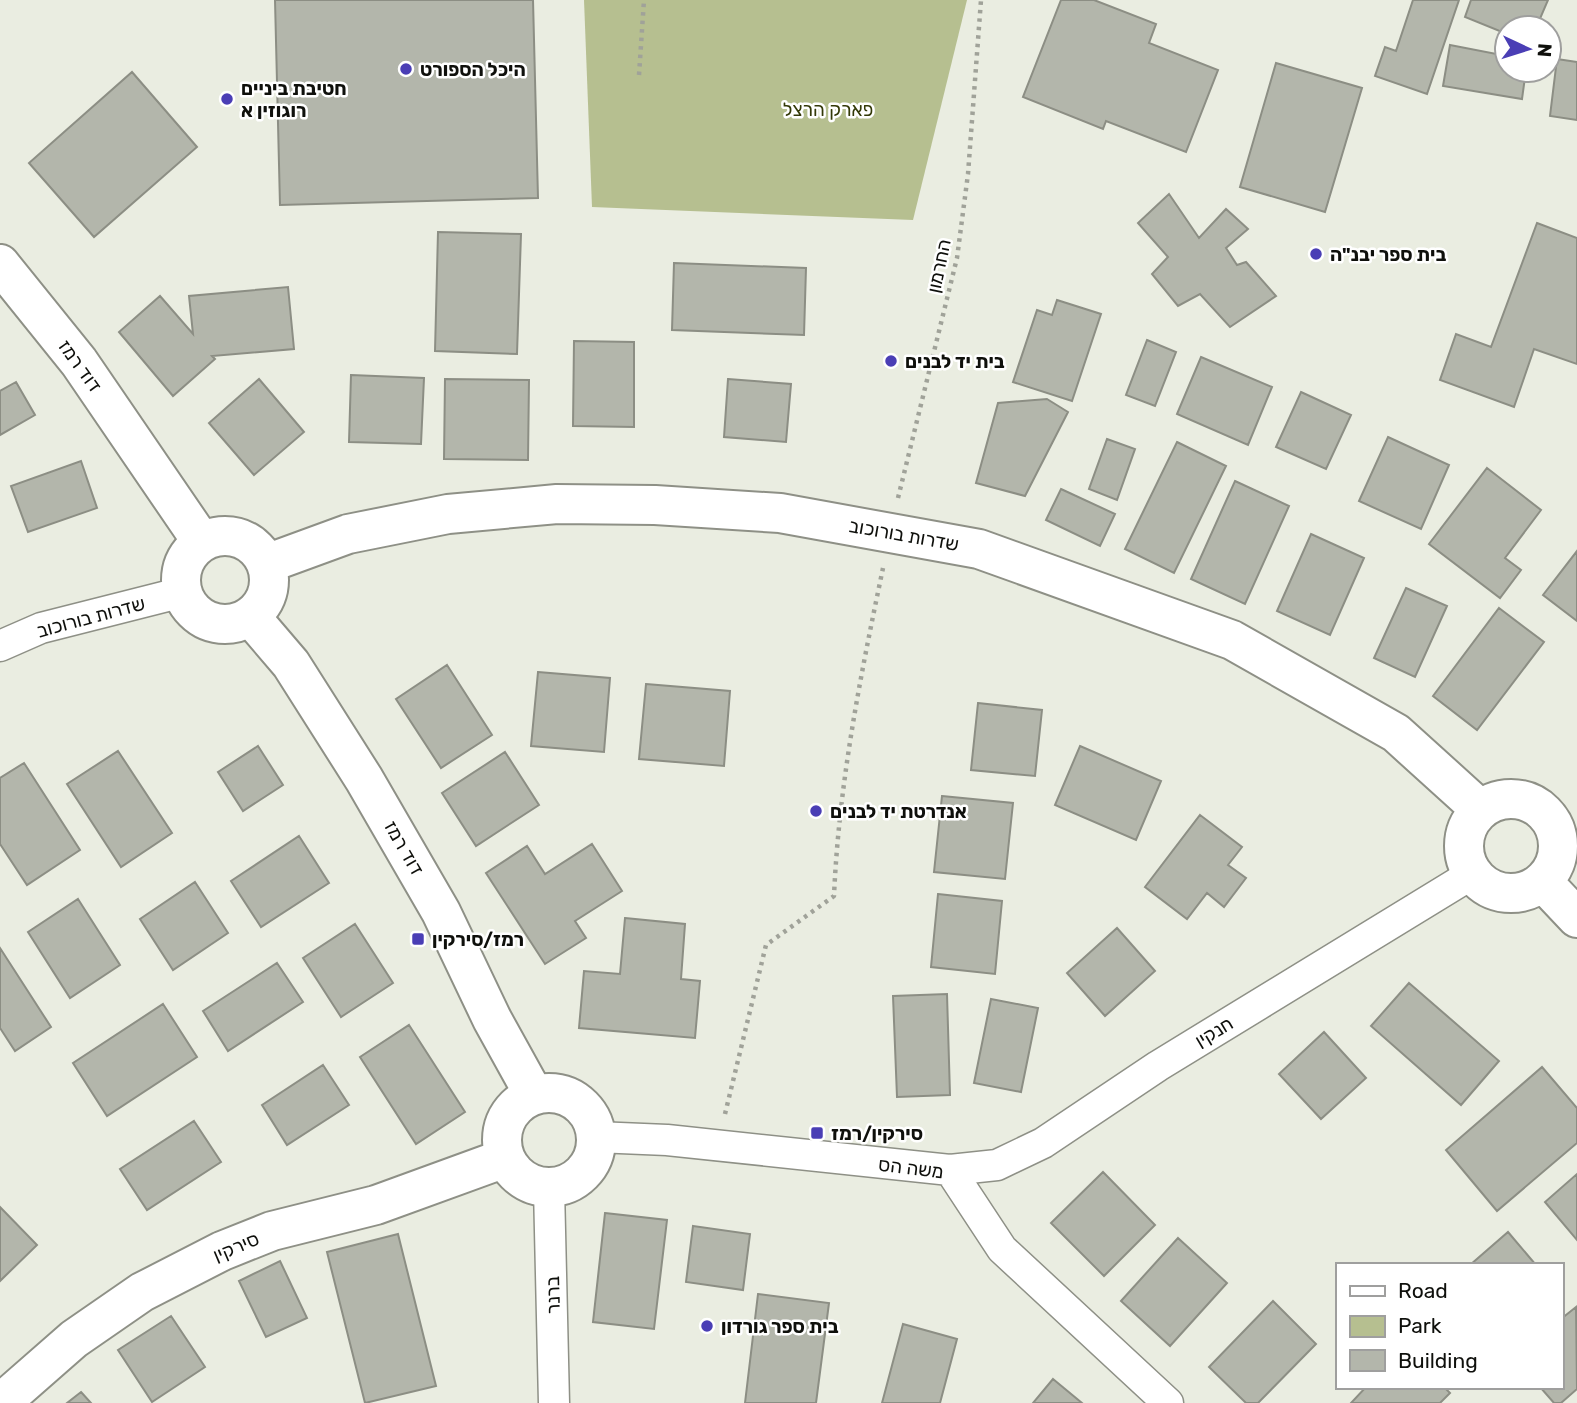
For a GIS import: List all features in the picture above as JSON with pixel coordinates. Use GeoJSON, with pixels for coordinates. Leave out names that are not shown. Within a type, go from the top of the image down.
{"type":"FeatureCollection","features":[{"type":"Feature","properties":{"kind":"street","name":"דוד רמז"},"geometry":{"type":"LineString","coordinates":[[0,264],[79,362],[202,542]]}},
{"type":"Feature","properties":{"kind":"street","name":"שדרות בורוכוב"},"geometry":{"type":"LineString","coordinates":[[266,564],[360,532],[448,514],[557,504],[655,505],[780,513],[979,549],[1232,640],[1396,733],[1481,810]]}},
{"type":"Feature","properties":{"kind":"street"},"geometry":{"type":"LineString","coordinates":[[227,536],[239,538],[260,553],[266,564],[268,587],[259,608],[250,616],[224,624],[210,621],[198,614],[183,592],[184,564],[202,542],[227,536]]}},
{"type":"Feature","properties":{"kind":"street","name":"שדרות בורוכוב"},"geometry":{"type":"LineString","coordinates":[[0,646],[41,628],[183,592]]}},
{"type":"Feature","properties":{"kind":"street","name":"דוד רמז"},"geometry":{"type":"LineString","coordinates":[[250,616],[291,664],[364,779],[441,912],[492,1018],[534,1095]]}},
{"type":"Feature","properties":{"kind":"street"},"geometry":{"type":"LineString","coordinates":[[1511,799],[1527,801],[1541,809],[1564,812],[1558,837],[1558,854],[1553,869],[1543,882],[1514,894],[1498,892],[1484,885],[1472,874],[1464,848],[1466,834],[1481,810],[1494,802],[1511,799]]}},
{"type":"Feature","properties":{"kind":"street","name":"חנקין"},"geometry":{"type":"LineString","coordinates":[[950,1170],[997,1165],[1043,1143],[1158,1066],[1472,874]]}},
{"type":"Feature","properties":{"kind":"street"},"geometry":{"type":"LineString","coordinates":[[1543,882],[1577,918]]}},
{"type":"Feature","properties":{"kind":"street"},"geometry":{"type":"LineString","coordinates":[[558,1094],[580,1105],[588,1114],[596,1137],[594,1152],[583,1172],[565,1184],[549,1188],[531,1184],[515,1174],[505,1158],[502,1135],[510,1114],[520,1102],[534,1095],[558,1094]]}},
{"type":"Feature","properties":{"kind":"street","name":"משה הס"},"geometry":{"type":"LineString","coordinates":[[596,1137],[717,1146],[950,1170],[1002,1249],[1168,1403]]}},
{"type":"Feature","properties":{"kind":"street","name":"סירקין"},"geometry":{"type":"LineString","coordinates":[[1,1403],[96,1323],[142,1292],[222,1251],[272,1231],[376,1205],[505,1158]]}},
{"type":"Feature","properties":{"kind":"street","name":"ברנר"},"geometry":{"type":"LineString","coordinates":[[549,1188],[554,1403]]}},
{"type":"Feature","properties":{"kind":"path"},"geometry":{"type":"LineString","coordinates":[[639,75],[644,0]]}},
{"type":"Feature","properties":{"kind":"path","name":"החרמון"},"geometry":{"type":"LineString","coordinates":[[717,1146],[766,945],[834,896],[838,817],[855,701],[890,531],[957,258],[968,174],[981,0]]}},
{"type":"Feature","properties":{"kind":"green space","name":"פארק הרצל"},"geometry":{"type":"Polygon","coordinates":[[[584,0],[967,0],[913,220],[592,207],[584,0]]]}},
{"type":"Feature","properties":{"kind":"building","name":"היכל הספורט"},"geometry":{"type":"Polygon","coordinates":[[[275,0],[533,0],[538,198],[280,205],[275,0]]]}},
{"type":"Feature","properties":{"kind":"building"},"geometry":{"type":"Polygon","coordinates":[[[1061,0],[1094,0],[1156,24],[1149,43],[1218,70],[1186,152],[1106,121],[1103,129],[1023,97],[1061,0]]]}},
{"type":"Feature","properties":{"kind":"building"},"geometry":{"type":"Polygon","coordinates":[[[1413,0],[1459,0],[1427,94],[1375,76],[1385,47],[1396,51],[1413,0]]]}},
{"type":"Feature","properties":{"kind":"building"},"geometry":{"type":"Polygon","coordinates":[[[1471,0],[1548,0],[1542,14],[1493,14],[1493,28],[1465,17],[1471,0]]]}},
{"type":"Feature","properties":{"kind":"building"},"geometry":{"type":"Polygon","coordinates":[[[1450,45],[1493,53],[1493,84],[1524,84],[1522,99],[1443,86],[1450,45]]]}},
{"type":"Feature","properties":{"kind":"building"},"geometry":{"type":"Polygon","coordinates":[[[1563,60],[1577,62],[1577,120],[1550,116],[1554,84],[1563,84],[1563,60]]]}},
{"type":"Feature","properties":{"kind":"building"},"geometry":{"type":"Polygon","coordinates":[[[1276,63],[1362,88],[1325,212],[1240,187],[1276,63]]]}},
{"type":"Feature","properties":{"kind":"building"},"geometry":{"type":"Polygon","coordinates":[[[132,72],[197,147],[94,237],[29,163],[132,72]]]}},
{"type":"Feature","properties":{"kind":"building"},"geometry":{"type":"Polygon","coordinates":[[[1169,194],[1199,238],[1226,209],[1248,229],[1226,248],[1237,265],[1246,262],[1276,296],[1230,327],[1200,294],[1178,306],[1152,274],[1168,257],[1138,223],[1169,194]]]}},
{"type":"Feature","properties":{"kind":"building"},"geometry":{"type":"Polygon","coordinates":[[[1537,223],[1577,238],[1577,364],[1534,349],[1514,407],[1440,380],[1456,334],[1491,347],[1537,223]]]}},
{"type":"Feature","properties":{"kind":"building"},"geometry":{"type":"Polygon","coordinates":[[[438,232],[521,234],[517,354],[435,351],[438,232]]]}},
{"type":"Feature","properties":{"kind":"building"},"geometry":{"type":"Polygon","coordinates":[[[674,263],[806,268],[804,335],[672,330],[674,263]]]}},
{"type":"Feature","properties":{"kind":"building"},"geometry":{"type":"Polygon","coordinates":[[[288,287],[294,349],[212,356],[215,359],[173,396],[119,332],[160,296],[193,334],[189,296],[288,287]]]}},
{"type":"Feature","properties":{"kind":"building"},"geometry":{"type":"Polygon","coordinates":[[[1057,300],[1101,314],[1072,401],[1013,382],[1037,310],[1052,315],[1057,300]]]}},
{"type":"Feature","properties":{"kind":"building"},"geometry":{"type":"Polygon","coordinates":[[[1147,340],[1176,352],[1155,406],[1126,395],[1147,340]]]}},
{"type":"Feature","properties":{"kind":"building"},"geometry":{"type":"Polygon","coordinates":[[[574,341],[634,342],[634,427],[573,426],[574,341]]]}},
{"type":"Feature","properties":{"kind":"building"},"geometry":{"type":"Polygon","coordinates":[[[1201,357],[1272,387],[1248,445],[1177,414],[1201,357]]]}},
{"type":"Feature","properties":{"kind":"building"},"geometry":{"type":"Polygon","coordinates":[[[351,375],[424,378],[421,444],[349,442],[351,375]]]}},
{"type":"Feature","properties":{"kind":"building"},"geometry":{"type":"Polygon","coordinates":[[[259,379],[304,432],[254,475],[209,423],[259,379]]]}},
{"type":"Feature","properties":{"kind":"building"},"geometry":{"type":"Polygon","coordinates":[[[445,379],[529,380],[528,460],[444,459],[445,379]]]}},
{"type":"Feature","properties":{"kind":"building"},"geometry":{"type":"Polygon","coordinates":[[[728,379],[791,384],[786,442],[724,437],[728,379]]]}},
{"type":"Feature","properties":{"kind":"building"},"geometry":{"type":"Polygon","coordinates":[[[16,382],[35,415],[0,435],[0,391],[16,382]]]}},
{"type":"Feature","properties":{"kind":"building"},"geometry":{"type":"Polygon","coordinates":[[[1301,392],[1351,415],[1326,469],[1276,447],[1301,392]]]}},
{"type":"Feature","properties":{"kind":"building"},"geometry":{"type":"Polygon","coordinates":[[[1047,399],[1068,412],[1025,496],[976,483],[998,403],[1047,399]]]}},
{"type":"Feature","properties":{"kind":"building"},"geometry":{"type":"Polygon","coordinates":[[[1388,437],[1449,465],[1421,529],[1359,501],[1388,437]]]}},
{"type":"Feature","properties":{"kind":"building"},"geometry":{"type":"Polygon","coordinates":[[[1107,439],[1135,449],[1117,500],[1089,489],[1107,439]]]}},
{"type":"Feature","properties":{"kind":"building"},"geometry":{"type":"Polygon","coordinates":[[[1177,442],[1226,466],[1174,573],[1125,549],[1177,442]]]}},
{"type":"Feature","properties":{"kind":"building"},"geometry":{"type":"Polygon","coordinates":[[[81,461],[97,508],[28,532],[11,486],[81,461]]]}},
{"type":"Feature","properties":{"kind":"building"},"geometry":{"type":"Polygon","coordinates":[[[1487,468],[1541,510],[1505,558],[1521,570],[1500,598],[1429,544],[1487,468]]]}},
{"type":"Feature","properties":{"kind":"building"},"geometry":{"type":"Polygon","coordinates":[[[1235,481],[1289,506],[1245,604],[1191,579],[1235,481]]]}},
{"type":"Feature","properties":{"kind":"building"},"geometry":{"type":"Polygon","coordinates":[[[1061,489],[1115,514],[1100,546],[1046,520],[1061,489]]]}},
{"type":"Feature","properties":{"kind":"building"},"geometry":{"type":"Polygon","coordinates":[[[1311,534],[1364,558],[1330,635],[1277,611],[1311,534]]]}},
{"type":"Feature","properties":{"kind":"building"},"geometry":{"type":"Polygon","coordinates":[[[1577,551],[1577,621],[1543,595],[1577,551]]]}},
{"type":"Feature","properties":{"kind":"building"},"geometry":{"type":"Polygon","coordinates":[[[1406,588],[1447,606],[1415,677],[1374,658],[1406,588]]]}},
{"type":"Feature","properties":{"kind":"building"},"geometry":{"type":"Polygon","coordinates":[[[1499,608],[1544,642],[1477,730],[1433,696],[1499,608]]]}},
{"type":"Feature","properties":{"kind":"building"},"geometry":{"type":"Polygon","coordinates":[[[447,665],[492,735],[441,768],[396,699],[447,665]]]}},
{"type":"Feature","properties":{"kind":"building"},"geometry":{"type":"Polygon","coordinates":[[[538,672],[610,678],[604,752],[531,746],[538,672]]]}},
{"type":"Feature","properties":{"kind":"building"},"geometry":{"type":"Polygon","coordinates":[[[646,684],[730,691],[724,766],[639,759],[646,684]]]}},
{"type":"Feature","properties":{"kind":"building"},"geometry":{"type":"Polygon","coordinates":[[[978,703],[1042,710],[1035,776],[971,770],[978,703]]]}},
{"type":"Feature","properties":{"kind":"building"},"geometry":{"type":"Polygon","coordinates":[[[258,746],[283,785],[243,811],[218,772],[258,746]]]}},
{"type":"Feature","properties":{"kind":"building"},"geometry":{"type":"Polygon","coordinates":[[[1080,746],[1161,781],[1136,840],[1055,805],[1080,746]]]}},
{"type":"Feature","properties":{"kind":"building"},"geometry":{"type":"Polygon","coordinates":[[[118,751],[172,833],[121,867],[67,784],[118,751]]]}},
{"type":"Feature","properties":{"kind":"building"},"geometry":{"type":"Polygon","coordinates":[[[505,752],[539,805],[476,846],[442,793],[505,752]]]}},
{"type":"Feature","properties":{"kind":"building"},"geometry":{"type":"Polygon","coordinates":[[[24,763],[80,850],[27,885],[0,844],[0,778],[24,763]]]}},
{"type":"Feature","properties":{"kind":"building"},"geometry":{"type":"Polygon","coordinates":[[[942,796],[1013,803],[1005,879],[934,872],[942,796]]]}},
{"type":"Feature","properties":{"kind":"building"},"geometry":{"type":"Polygon","coordinates":[[[1200,815],[1242,847],[1228,865],[1246,878],[1224,907],[1207,893],[1187,919],[1145,887],[1200,815]]]}},
{"type":"Feature","properties":{"kind":"building"},"geometry":{"type":"Polygon","coordinates":[[[299,836],[329,883],[261,927],[231,881],[299,836]]]}},
{"type":"Feature","properties":{"kind":"building"},"geometry":{"type":"Polygon","coordinates":[[[592,844],[622,891],[575,921],[586,938],[545,964],[486,873],[527,846],[545,874],[592,844]]]}},
{"type":"Feature","properties":{"kind":"building"},"geometry":{"type":"Polygon","coordinates":[[[195,882],[228,933],[173,970],[140,919],[195,882]]]}},
{"type":"Feature","properties":{"kind":"building"},"geometry":{"type":"Polygon","coordinates":[[[938,894],[1002,901],[995,974],[931,967],[938,894]]]}},
{"type":"Feature","properties":{"kind":"building"},"geometry":{"type":"Polygon","coordinates":[[[78,899],[120,965],[70,998],[28,932],[78,899]]]}},
{"type":"Feature","properties":{"kind":"building"},"geometry":{"type":"Polygon","coordinates":[[[625,918],[685,924],[681,979],[700,981],[695,1038],[579,1028],[584,971],[620,974],[625,918]]]}},
{"type":"Feature","properties":{"kind":"building"},"geometry":{"type":"Polygon","coordinates":[[[355,924],[393,983],[341,1017],[303,958],[355,924]]]}},
{"type":"Feature","properties":{"kind":"building"},"geometry":{"type":"Polygon","coordinates":[[[1117,928],[1155,971],[1105,1016],[1067,973],[1117,928]]]}},
{"type":"Feature","properties":{"kind":"building"},"geometry":{"type":"Polygon","coordinates":[[[0,948],[51,1027],[15,1051],[0,1028],[0,948]]]}},
{"type":"Feature","properties":{"kind":"building"},"geometry":{"type":"Polygon","coordinates":[[[277,963],[303,1002],[228,1051],[203,1011],[277,963]]]}},
{"type":"Feature","properties":{"kind":"building"},"geometry":{"type":"Polygon","coordinates":[[[1409,983],[1499,1061],[1461,1105],[1371,1026],[1409,983]]]}},
{"type":"Feature","properties":{"kind":"building"},"geometry":{"type":"Polygon","coordinates":[[[947,994],[950,1095],[897,1097],[893,996],[947,994]]]}},
{"type":"Feature","properties":{"kind":"building"},"geometry":{"type":"Polygon","coordinates":[[[991,999],[1038,1008],[1021,1092],[974,1083],[991,999]]]}},
{"type":"Feature","properties":{"kind":"building"},"geometry":{"type":"Polygon","coordinates":[[[163,1004],[197,1057],[107,1116],[73,1063],[163,1004]]]}},
{"type":"Feature","properties":{"kind":"building"},"geometry":{"type":"Polygon","coordinates":[[[409,1025],[465,1112],[416,1144],[360,1057],[409,1025]]]}},
{"type":"Feature","properties":{"kind":"building"},"geometry":{"type":"Polygon","coordinates":[[[1324,1032],[1366,1078],[1321,1119],[1279,1074],[1324,1032]]]}},
{"type":"Feature","properties":{"kind":"building"},"geometry":{"type":"Polygon","coordinates":[[[323,1065],[349,1105],[287,1145],[262,1105],[323,1065]]]}},
{"type":"Feature","properties":{"kind":"building"},"geometry":{"type":"Polygon","coordinates":[[[1542,1067],[1577,1108],[1577,1143],[1497,1211],[1446,1150],[1542,1067]]]}},
{"type":"Feature","properties":{"kind":"building"},"geometry":{"type":"Polygon","coordinates":[[[194,1121],[221,1162],[147,1210],[120,1169],[194,1121]]]}},
{"type":"Feature","properties":{"kind":"building"},"geometry":{"type":"Polygon","coordinates":[[[1103,1172],[1155,1225],[1104,1276],[1051,1223],[1103,1172]]]}},
{"type":"Feature","properties":{"kind":"building"},"geometry":{"type":"Polygon","coordinates":[[[1577,1174],[1577,1240],[1545,1202],[1577,1174]]]}},
{"type":"Feature","properties":{"kind":"building"},"geometry":{"type":"Polygon","coordinates":[[[0,1207],[37,1245],[0,1281],[0,1207]]]}},
{"type":"Feature","properties":{"kind":"building"},"geometry":{"type":"Polygon","coordinates":[[[605,1213],[667,1220],[654,1329],[593,1322],[605,1213]]]}},
{"type":"Feature","properties":{"kind":"building"},"geometry":{"type":"Polygon","coordinates":[[[693,1226],[750,1234],[743,1290],[686,1282],[693,1226]]]}},
{"type":"Feature","properties":{"kind":"building"},"geometry":{"type":"Polygon","coordinates":[[[1508,1232],[1534,1263],[1472,1263],[1508,1232]]]}},
{"type":"Feature","properties":{"kind":"building"},"geometry":{"type":"Polygon","coordinates":[[[398,1234],[436,1386],[365,1403],[327,1252],[398,1234]]]}},
{"type":"Feature","properties":{"kind":"building"},"geometry":{"type":"Polygon","coordinates":[[[1178,1238],[1227,1283],[1170,1346],[1121,1301],[1178,1238]]]}},
{"type":"Feature","properties":{"kind":"building"},"geometry":{"type":"Polygon","coordinates":[[[280,1261],[307,1318],[266,1337],[239,1281],[280,1261]]]}},
{"type":"Feature","properties":{"kind":"building"},"geometry":{"type":"Polygon","coordinates":[[[758,1294],[829,1303],[816,1403],[745,1403],[758,1294]]]}},
{"type":"Feature","properties":{"kind":"building"},"geometry":{"type":"Polygon","coordinates":[[[1273,1301],[1316,1344],[1258,1403],[1246,1403],[1209,1367],[1273,1301]]]}},
{"type":"Feature","properties":{"kind":"building"},"geometry":{"type":"Polygon","coordinates":[[[1576,1307],[1577,1389],[1561,1403],[1554,1403],[1542,1389],[1563,1389],[1563,1317],[1576,1307]]]}},
{"type":"Feature","properties":{"kind":"building"},"geometry":{"type":"Polygon","coordinates":[[[171,1316],[205,1367],[152,1402],[118,1350],[171,1316]]]}},
{"type":"Feature","properties":{"kind":"building"},"geometry":{"type":"Polygon","coordinates":[[[903,1324],[957,1339],[940,1403],[882,1403],[903,1324]]]}},
{"type":"Feature","properties":{"kind":"building"},"geometry":{"type":"Polygon","coordinates":[[[1053,1379],[1082,1403],[1033,1403],[1053,1379]]]}},
{"type":"Feature","properties":{"kind":"building"},"geometry":{"type":"Polygon","coordinates":[[[1364,1389],[1446,1389],[1450,1393],[1440,1403],[1351,1403],[1364,1389]]]}},
{"type":"Feature","properties":{"kind":"building"},"geometry":{"type":"Polygon","coordinates":[[[81,1392],[91,1403],[67,1403],[81,1392]]]}},
{"type":"Feature","properties":{"kind":"place","name":"היכל הספורט"},"geometry":{"type":"Point","coordinates":[406,69]}},
{"type":"Feature","properties":{"kind":"place","name":"חטיבת ביניים רוגוזין א"},"geometry":{"type":"Point","coordinates":[227,99]}},
{"type":"Feature","properties":{"kind":"place","name":"בית ספר יבנ\"ה"},"geometry":{"type":"Point","coordinates":[1316,254]}},
{"type":"Feature","properties":{"kind":"place","name":"בית יד לבנים"},"geometry":{"type":"Point","coordinates":[891,361]}},
{"type":"Feature","properties":{"kind":"place","name":"אנדרטת יד לבנים"},"geometry":{"type":"Point","coordinates":[816,811]}},
{"type":"Feature","properties":{"kind":"place","name":"רמז/סירקין"},"geometry":{"type":"Point","coordinates":[418,939]}},
{"type":"Feature","properties":{"kind":"place","name":"סירקין/רמז"},"geometry":{"type":"Point","coordinates":[817,1133]}},
{"type":"Feature","properties":{"kind":"place","name":"בית ספר גורדון"},"geometry":{"type":"Point","coordinates":[707,1326]}}]}
